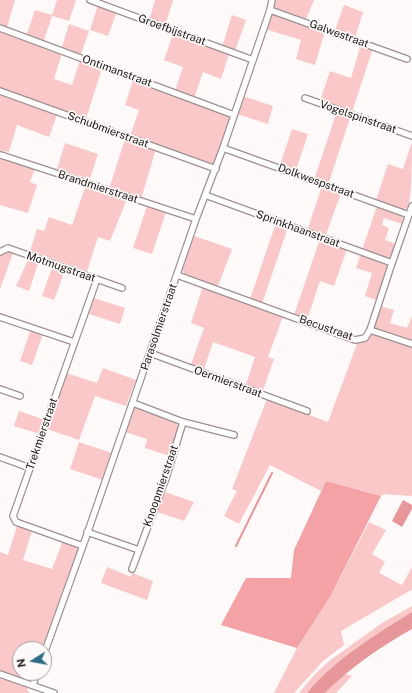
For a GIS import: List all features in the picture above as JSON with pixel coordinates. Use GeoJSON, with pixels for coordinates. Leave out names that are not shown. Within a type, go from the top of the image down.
{"type":"FeatureCollection","features":[{"type":"Feature","properties":{"kind":"street","name":"Groefbijstraat"},"geometry":{"type":"LineString","coordinates":[[90,0],[253,60]]}},
{"type":"Feature","properties":{"kind":"street","name":"Parasolmierstraat"},"geometry":{"type":"LineString","coordinates":[[49,641],[196,219],[224,148],[272,0]]}},
{"type":"Feature","properties":{"kind":"street","name":"Galwestraat"},"geometry":{"type":"LineString","coordinates":[[270,10],[407,59]]}},
{"type":"Feature","properties":{"kind":"street","name":"Ontimanstraat"},"geometry":{"type":"LineString","coordinates":[[0,28],[234,115]]}},
{"type":"Feature","properties":{"kind":"street","name":"Schubmierstraat"},"geometry":{"type":"LineString","coordinates":[[0,91],[216,169]]}},
{"type":"Feature","properties":{"kind":"street","name":"Vogelspinstraat"},"geometry":{"type":"LineString","coordinates":[[305,98],[412,136]]}},
{"type":"Feature","properties":{"kind":"street","name":"Dolkwespstraat"},"geometry":{"type":"LineString","coordinates":[[224,148],[409,214]]}},
{"type":"Feature","properties":{"kind":"street","name":"Brandmierstraat"},"geometry":{"type":"LineString","coordinates":[[0,155],[196,219]]}},
{"type":"Feature","properties":{"kind":"street","name":"Sprinkhaanstraat"},"geometry":{"type":"LineString","coordinates":[[205,195],[392,263]]}},
{"type":"Feature","properties":{"kind":"street","name":"Becustraat"},"geometry":{"type":"LineString","coordinates":[[177,275],[355,340],[365,338],[370,330],[412,206]]}},
{"type":"Feature","properties":{"kind":"street","name":"Motmugstraat"},"geometry":{"type":"LineString","coordinates":[[0,252],[8,248],[122,288]]}},
{"type":"Feature","properties":{"kind":"street","name":"Trekmierstraat"},"geometry":{"type":"LineString","coordinates":[[83,546],[16,522],[13,516],[97,279]]}},
{"type":"Feature","properties":{"kind":"street"},"geometry":{"type":"LineString","coordinates":[[0,317],[74,342]]}},
{"type":"Feature","properties":{"kind":"street"},"geometry":{"type":"LineString","coordinates":[[370,330],[412,344]]}},
{"type":"Feature","properties":{"kind":"street","name":"Oermierstraat"},"geometry":{"type":"LineString","coordinates":[[150,353],[307,411]]}},
{"type":"Feature","properties":{"kind":"street"},"geometry":{"type":"LineString","coordinates":[[0,389],[20,396]]}},
{"type":"Feature","properties":{"kind":"street"},"geometry":{"type":"LineString","coordinates":[[132,403],[183,422],[234,435]]}},
{"type":"Feature","properties":{"kind":"street","name":"Knoopmierstraat"},"geometry":{"type":"LineString","coordinates":[[132,569],[166,478],[183,422]]}},
{"type":"Feature","properties":{"kind":"street"},"geometry":{"type":"LineString","coordinates":[[0,458],[30,468]]}},
{"type":"Feature","properties":{"kind":"street"},"geometry":{"type":"LineString","coordinates":[[87,532],[139,550]]}},
{"type":"Feature","properties":{"kind":"street"},"geometry":{"type":"LineString","coordinates":[[0,674],[54,693]]}},
{"type":"Feature","properties":{"kind":"street"},"geometry":{"type":"LineString","coordinates":[[33,685],[34,681]]}},
{"type":"Feature","properties":{"kind":"shaded area"},"geometry":{"type":"Polygon","coordinates":[[[0,0],[15,0],[7,27],[0,24],[0,0]]]}},
{"type":"Feature","properties":{"kind":"shaded area"},"geometry":{"type":"Polygon","coordinates":[[[57,0],[76,0],[69,21],[52,16],[44,40],[27,34],[35,10],[52,15],[57,0]]]}},
{"type":"Feature","properties":{"kind":"shaded area"},"geometry":{"type":"Polygon","coordinates":[[[155,0],[173,0],[165,26],[149,21],[155,0]]]}},
{"type":"Feature","properties":{"kind":"shaded area"},"geometry":{"type":"Polygon","coordinates":[[[275,0],[314,0],[306,19],[277,9],[274,6],[275,0]]]}},
{"type":"Feature","properties":{"kind":"shaded area"},"geometry":{"type":"Polygon","coordinates":[[[98,5],[117,11],[108,36],[90,30],[98,5]]]}},
{"type":"Feature","properties":{"kind":"shaded area"},"geometry":{"type":"Polygon","coordinates":[[[344,5],[363,12],[355,38],[335,30],[344,5]]]}},
{"type":"Feature","properties":{"kind":"shaded area"},"geometry":{"type":"Polygon","coordinates":[[[273,13],[325,31],[315,65],[296,59],[301,40],[265,29],[270,14],[273,13]]]}},
{"type":"Feature","properties":{"kind":"shaded area"},"geometry":{"type":"Polygon","coordinates":[[[232,15],[246,20],[235,51],[222,47],[232,15]]]}},
{"type":"Feature","properties":{"kind":"shaded area"},"geometry":{"type":"Polygon","coordinates":[[[69,24],[89,31],[81,54],[62,47],[69,24]]]}},
{"type":"Feature","properties":{"kind":"shaded area"},"geometry":{"type":"Polygon","coordinates":[[[3,31],[62,53],[54,79],[72,85],[80,60],[102,68],[86,119],[0,89],[0,32],[3,31]]]}},
{"type":"Feature","properties":{"kind":"shaded area"},"geometry":{"type":"Polygon","coordinates":[[[173,34],[229,54],[221,79],[203,72],[194,98],[175,91],[183,67],[164,60],[173,34]]]}},
{"type":"Feature","properties":{"kind":"shaded area"},"geometry":{"type":"Polygon","coordinates":[[[361,44],[373,48],[352,112],[320,101],[330,71],[351,78],[361,44]]]}},
{"type":"Feature","properties":{"kind":"shaded area"},"geometry":{"type":"Polygon","coordinates":[[[133,80],[229,116],[230,120],[214,163],[210,164],[130,136],[139,110],[125,105],[133,80]]]}},
{"type":"Feature","properties":{"kind":"shaded area"},"geometry":{"type":"Polygon","coordinates":[[[0,92],[58,112],[49,137],[17,125],[9,152],[0,152],[0,92]]]}},
{"type":"Feature","properties":{"kind":"shaded area"},"geometry":{"type":"Polygon","coordinates":[[[240,95],[273,106],[268,124],[234,113],[240,95]]]}},
{"type":"Feature","properties":{"kind":"shaded area"},"geometry":{"type":"Polygon","coordinates":[[[337,111],[351,115],[329,182],[315,177],[337,111]]]}},
{"type":"Feature","properties":{"kind":"shaded area"},"geometry":{"type":"Polygon","coordinates":[[[292,129],[308,134],[296,170],[280,165],[292,129]]]}},
{"type":"Feature","properties":{"kind":"shaded area"},"geometry":{"type":"Polygon","coordinates":[[[125,139],[156,149],[141,199],[109,189],[125,139]]]}},
{"type":"Feature","properties":{"kind":"shaded area"},"geometry":{"type":"Polygon","coordinates":[[[412,142],[411,186],[408,207],[403,209],[376,200],[388,164],[403,169],[412,142]]]}},
{"type":"Feature","properties":{"kind":"shaded area"},"geometry":{"type":"Polygon","coordinates":[[[65,143],[98,154],[90,179],[57,169],[65,143]]]}},
{"type":"Feature","properties":{"kind":"shaded area"},"geometry":{"type":"Polygon","coordinates":[[[0,158],[35,168],[30,182],[37,185],[28,213],[0,205],[0,158]]]}},
{"type":"Feature","properties":{"kind":"shaded area"},"geometry":{"type":"Polygon","coordinates":[[[86,185],[127,199],[110,241],[98,237],[87,271],[30,251],[37,229],[44,231],[49,217],[72,225],[86,185]]]}},
{"type":"Feature","properties":{"kind":"shaded area"},"geometry":{"type":"Polygon","coordinates":[[[322,186],[341,193],[325,237],[307,231],[322,186]]]}},
{"type":"Feature","properties":{"kind":"shaded area"},"geometry":{"type":"Polygon","coordinates":[[[147,206],[166,212],[152,254],[133,248],[147,206]]]}},
{"type":"Feature","properties":{"kind":"shaded area"},"geometry":{"type":"Polygon","coordinates":[[[377,206],[403,217],[402,224],[384,218],[382,225],[389,228],[385,240],[396,244],[388,259],[362,250],[377,206]]]}},
{"type":"Feature","properties":{"kind":"shaded area"},"geometry":{"type":"Polygon","coordinates":[[[276,223],[288,227],[262,304],[250,299],[276,223]]]}},
{"type":"Feature","properties":{"kind":"shaded area"},"geometry":{"type":"Polygon","coordinates":[[[194,236],[232,249],[218,286],[186,275],[182,270],[194,236]]]}},
{"type":"Feature","properties":{"kind":"shaded area"},"geometry":{"type":"Polygon","coordinates":[[[320,239],[347,249],[334,286],[320,281],[307,320],[294,315],[320,239]]]}},
{"type":"Feature","properties":{"kind":"shaded area"},"geometry":{"type":"Polygon","coordinates":[[[9,251],[13,253],[0,289],[0,255],[9,251]]]}},
{"type":"Feature","properties":{"kind":"shaded area"},"geometry":{"type":"Polygon","coordinates":[[[361,253],[384,261],[388,267],[376,300],[365,296],[372,273],[356,268],[361,253]]]}},
{"type":"Feature","properties":{"kind":"shaded area"},"geometry":{"type":"Polygon","coordinates":[[[29,258],[39,261],[29,291],[16,286],[29,258]]]}},
{"type":"Feature","properties":{"kind":"shaded area"},"geometry":{"type":"Polygon","coordinates":[[[53,265],[65,270],[54,300],[42,296],[53,265]]]}},
{"type":"Feature","properties":{"kind":"shaded area"},"geometry":{"type":"Polygon","coordinates":[[[203,286],[283,316],[268,357],[274,359],[262,393],[245,387],[255,357],[213,342],[203,372],[190,367],[204,328],[191,323],[203,286]]]}},
{"type":"Feature","properties":{"kind":"shaded area"},"geometry":{"type":"Polygon","coordinates":[[[94,298],[125,308],[120,324],[89,314],[94,298]]]}},
{"type":"Feature","properties":{"kind":"shaded area"},"geometry":{"type":"Polygon","coordinates":[[[380,306],[394,310],[390,323],[407,328],[412,316],[412,341],[376,330],[373,325],[380,306]]]}},
{"type":"Feature","properties":{"kind":"shaded area"},"geometry":{"type":"Polygon","coordinates":[[[31,329],[43,334],[32,365],[20,361],[31,329]]]}},
{"type":"Feature","properties":{"kind":"shaded area"},"geometry":{"type":"Polygon","coordinates":[[[371,333],[412,345],[412,496],[384,494],[381,496],[326,481],[321,491],[270,465],[239,524],[224,516],[237,491],[232,489],[267,399],[328,422],[358,341],[371,333]]]}},
{"type":"Feature","properties":{"kind":"shaded area"},"geometry":{"type":"Polygon","coordinates":[[[103,368],[136,380],[126,406],[95,396],[79,440],[47,429],[66,373],[97,383],[103,368]]]}},
{"type":"Feature","properties":{"kind":"shaded area"},"geometry":{"type":"Polygon","coordinates":[[[137,407],[176,422],[179,429],[170,456],[145,448],[147,439],[125,432],[133,409],[137,407]]]}},
{"type":"Feature","properties":{"kind":"shaded area"},"geometry":{"type":"Polygon","coordinates":[[[19,411],[45,420],[40,434],[14,426],[19,411]]]}},
{"type":"Feature","properties":{"kind":"shaded area"},"geometry":{"type":"Polygon","coordinates":[[[79,442],[112,453],[103,480],[70,469],[79,442]]]}},
{"type":"Feature","properties":{"kind":"shaded area"},"geometry":{"type":"Polygon","coordinates":[[[326,481],[381,496],[330,597],[297,648],[221,625],[246,578],[291,578],[294,550],[326,481]]]}},
{"type":"Feature","properties":{"kind":"shaded area"},"geometry":{"type":"Polygon","coordinates":[[[162,491],[194,502],[184,521],[157,512],[156,509],[162,491]]]}},
{"type":"Feature","properties":{"kind":"shaded area"},"geometry":{"type":"Polygon","coordinates":[[[403,500],[412,505],[412,509],[402,527],[392,521],[403,500]]]}},
{"type":"Feature","properties":{"kind":"shaded area"},"geometry":{"type":"Polygon","coordinates":[[[369,522],[386,530],[372,554],[385,562],[379,573],[402,585],[412,567],[412,591],[411,590],[341,631],[344,645],[323,661],[294,693],[274,693],[297,648],[330,597],[369,522]]]}},
{"type":"Feature","properties":{"kind":"shaded area"},"geometry":{"type":"Polygon","coordinates":[[[17,526],[32,531],[23,560],[52,569],[63,541],[78,548],[46,641],[12,641],[12,674],[0,670],[0,552],[8,555],[17,526]]]}},
{"type":"Feature","properties":{"kind":"shaded area"},"geometry":{"type":"Polygon","coordinates":[[[107,567],[131,577],[132,573],[153,581],[147,600],[101,583],[107,567]]]}},
{"type":"Feature","properties":{"kind":"shaded area"},"geometry":{"type":"Polygon","coordinates":[[[412,606],[412,612],[343,658],[307,693],[299,693],[315,674],[329,661],[382,623],[412,606]]]}},
{"type":"Feature","properties":{"kind":"shaded area"},"geometry":{"type":"Polygon","coordinates":[[[412,612],[412,629],[366,658],[325,693],[307,693],[343,658],[412,612]]]}},
{"type":"Feature","properties":{"kind":"shaded area"},"geometry":{"type":"Polygon","coordinates":[[[345,674],[352,676],[336,693],[325,693],[345,674]]]}},
{"type":"Feature","properties":{"kind":"shaded area"},"geometry":{"type":"Polygon","coordinates":[[[0,678],[27,687],[30,693],[0,693],[0,678]]]}},
{"type":"Feature","properties":{"kind":"waterway"},"geometry":{"type":"LineString","coordinates":[[236,546],[272,473]]}}]}
